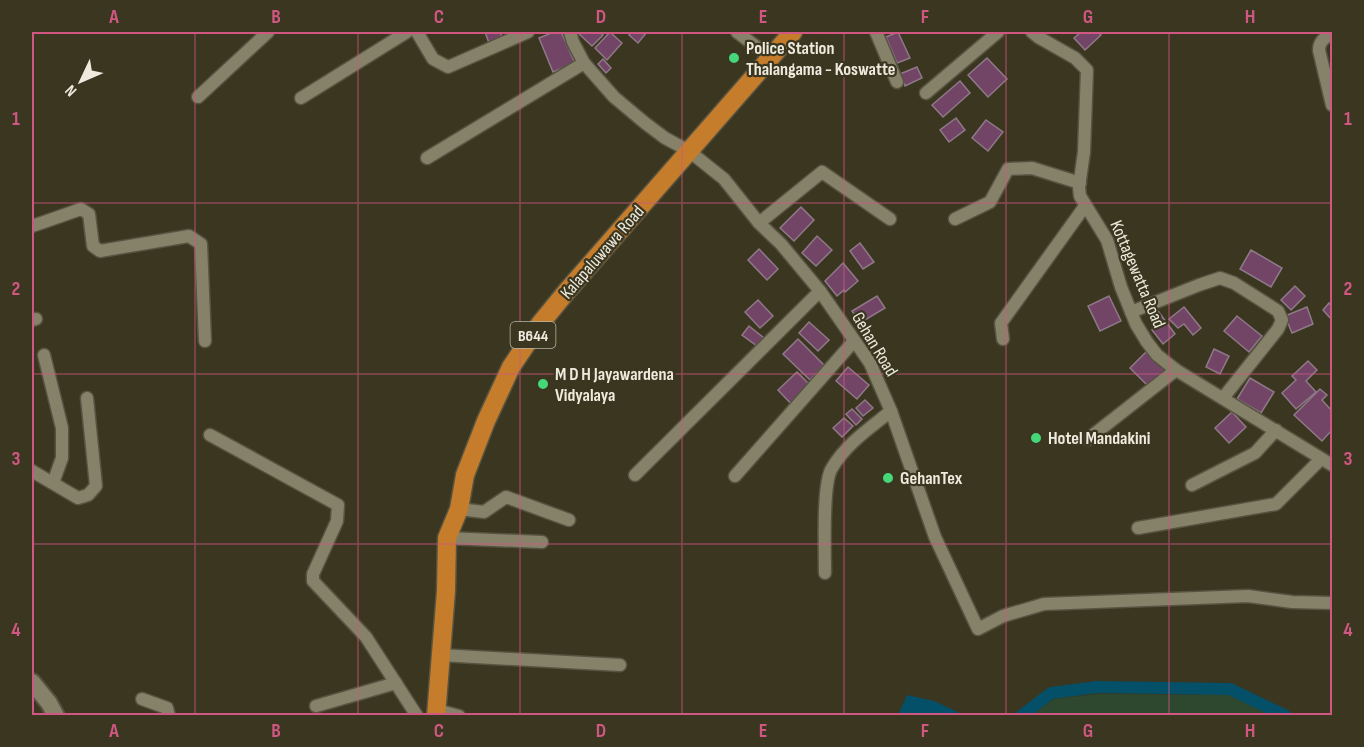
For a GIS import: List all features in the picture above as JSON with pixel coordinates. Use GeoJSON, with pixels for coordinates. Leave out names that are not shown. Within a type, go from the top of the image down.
{"type":"FeatureCollection","features":[{"type":"Feature","properties":{"kind":"main road","name":"Kalapaluwawa Road"},"geometry":{"type":"LineString","coordinates":[[436,713],[446,591],[447,538],[459,509],[465,475],[486,421],[511,367],[540,324],[567,291],[793,32]]}},
{"type":"Feature","properties":{"kind":"street"},"geometry":{"type":"LineString","coordinates":[[198,97],[268,32]]}},
{"type":"Feature","properties":{"kind":"street"},"geometry":{"type":"LineString","coordinates":[[302,98],[406,32]]}},
{"type":"Feature","properties":{"kind":"street"},"geometry":{"type":"LineString","coordinates":[[417,32],[433,59],[448,67],[528,32]]}},
{"type":"Feature","properties":{"kind":"street","name":"Gehan Road"},"geometry":{"type":"LineString","coordinates":[[570,32],[584,63],[614,97],[652,128],[689,151],[723,179],[759,223],[782,244],[820,291],[870,363],[891,411],[935,537],[978,629],[1003,616],[1044,604],[1248,596],[1292,602],[1332,603]]}},
{"type":"Feature","properties":{"kind":"street"},"geometry":{"type":"LineString","coordinates":[[737,32],[770,57]]}},
{"type":"Feature","properties":{"kind":"street"},"geometry":{"type":"LineString","coordinates":[[876,32],[897,82]]}},
{"type":"Feature","properties":{"kind":"street"},"geometry":{"type":"LineString","coordinates":[[926,93],[998,32]]}},
{"type":"Feature","properties":{"kind":"street","name":"Kottagewatta Road"},"geometry":{"type":"LineString","coordinates":[[1032,32],[1075,57],[1087,70],[1080,196],[1107,240],[1131,312],[1147,342],[1157,355],[1176,370],[1327,462]]}},
{"type":"Feature","properties":{"kind":"street"},"geometry":{"type":"LineString","coordinates":[[1332,33],[1319,44],[1319,50],[1332,105]]}},
{"type":"Feature","properties":{"kind":"street"},"geometry":{"type":"LineString","coordinates":[[427,158],[584,63]]}},
{"type":"Feature","properties":{"kind":"street"},"geometry":{"type":"LineString","coordinates":[[955,219],[990,202],[1008,169],[1032,168],[1080,183]]}},
{"type":"Feature","properties":{"kind":"street"},"geometry":{"type":"LineString","coordinates":[[759,223],[822,172],[890,219]]}},
{"type":"Feature","properties":{"kind":"street"},"geometry":{"type":"LineString","coordinates":[[1003,339],[1001,323],[1085,206]]}},
{"type":"Feature","properties":{"kind":"street"},"geometry":{"type":"LineString","coordinates":[[32,226],[81,209],[89,214],[93,246],[100,251],[189,237],[201,244],[205,341]]}},
{"type":"Feature","properties":{"kind":"street"},"geometry":{"type":"LineString","coordinates":[[1131,312],[1220,278],[1234,283],[1278,311],[1281,321],[1278,329],[1223,398]]}},
{"type":"Feature","properties":{"kind":"street"},"geometry":{"type":"LineString","coordinates":[[635,475],[820,291]]}},
{"type":"Feature","properties":{"kind":"street"},"geometry":{"type":"LineString","coordinates":[[735,476],[854,341]]}},
{"type":"Feature","properties":{"kind":"street"},"geometry":{"type":"LineString","coordinates":[[44,355],[62,428],[62,458],[53,483]]}},
{"type":"Feature","properties":{"kind":"street"},"geometry":{"type":"LineString","coordinates":[[1088,438],[1176,370]]}},
{"type":"Feature","properties":{"kind":"street"},"geometry":{"type":"LineString","coordinates":[[32,471],[78,498],[88,495],[96,486],[87,398]]}},
{"type":"Feature","properties":{"kind":"street"},"geometry":{"type":"LineString","coordinates":[[825,573],[826,489],[830,470],[849,445],[891,411]]}},
{"type":"Feature","properties":{"kind":"street"},"geometry":{"type":"LineString","coordinates":[[1192,485],[1255,453],[1276,430]]}},
{"type":"Feature","properties":{"kind":"street"},"geometry":{"type":"LineString","coordinates":[[210,435],[338,505],[337,522],[313,574],[313,581],[366,637],[417,716]]}},
{"type":"Feature","properties":{"kind":"street"},"geometry":{"type":"LineString","coordinates":[[1138,528],[1276,504],[1327,462]]}},
{"type":"Feature","properties":{"kind":"street"},"geometry":{"type":"LineString","coordinates":[[459,509],[484,513],[506,497],[569,520]]}},
{"type":"Feature","properties":{"kind":"street"},"geometry":{"type":"LineString","coordinates":[[447,538],[542,542]]}},
{"type":"Feature","properties":{"kind":"street"},"geometry":{"type":"LineString","coordinates":[[440,655],[620,665]]}},
{"type":"Feature","properties":{"kind":"street"},"geometry":{"type":"LineString","coordinates":[[32,682],[56,716]]}},
{"type":"Feature","properties":{"kind":"street"},"geometry":{"type":"LineString","coordinates":[[316,706],[396,683]]}},
{"type":"Feature","properties":{"kind":"street"},"geometry":{"type":"LineString","coordinates":[[142,699],[167,708],[169,716]]}},
{"type":"Feature","properties":{"kind":"street"},"geometry":{"type":"LineString","coordinates":[[436,713],[459,716]]}},
{"type":"Feature","properties":{"kind":"green space"},"geometry":{"type":"Polygon","coordinates":[[[1098,694],[1228,695],[1272,715],[1032,715],[1054,699],[1098,694]]]}},
{"type":"Feature","properties":{"kind":"water"},"geometry":{"type":"Polygon","coordinates":[[[907,695],[934,701],[964,715],[898,715],[907,695]]]}},
{"type":"Feature","properties":{"kind":"building"},"geometry":{"type":"Polygon","coordinates":[[[485,32],[500,32],[503,39],[489,43],[485,32]]]}},
{"type":"Feature","properties":{"kind":"building"},"geometry":{"type":"Polygon","coordinates":[[[554,32],[561,32],[575,63],[553,72],[539,38],[554,32]]]}},
{"type":"Feature","properties":{"kind":"building"},"geometry":{"type":"Polygon","coordinates":[[[577,32],[599,32],[603,35],[592,46],[577,32]]]}},
{"type":"Feature","properties":{"kind":"building"},"geometry":{"type":"Polygon","coordinates":[[[610,32],[622,43],[607,60],[595,48],[610,32]]]}},
{"type":"Feature","properties":{"kind":"building"},"geometry":{"type":"Polygon","coordinates":[[[632,32],[647,32],[638,43],[629,35],[632,32]]]}},
{"type":"Feature","properties":{"kind":"building"},"geometry":{"type":"Polygon","coordinates":[[[898,32],[910,58],[897,63],[886,37],[898,32]]]}},
{"type":"Feature","properties":{"kind":"building"},"geometry":{"type":"Polygon","coordinates":[[[1081,32],[1098,32],[1101,35],[1085,50],[1074,38],[1081,32]]]}},
{"type":"Feature","properties":{"kind":"building"},"geometry":{"type":"Polygon","coordinates":[[[987,58],[1007,79],[988,97],[968,75],[987,58]]]}},
{"type":"Feature","properties":{"kind":"building"},"geometry":{"type":"Polygon","coordinates":[[[603,59],[611,68],[606,73],[598,64],[603,59]]]}},
{"type":"Feature","properties":{"kind":"building"},"geometry":{"type":"Polygon","coordinates":[[[917,67],[922,78],[905,86],[900,74],[917,67]]]}},
{"type":"Feature","properties":{"kind":"building"},"geometry":{"type":"Polygon","coordinates":[[[960,81],[970,93],[943,117],[932,105],[960,81]]]}},
{"type":"Feature","properties":{"kind":"building"},"geometry":{"type":"Polygon","coordinates":[[[956,118],[965,130],[949,142],[940,130],[956,118]]]}},
{"type":"Feature","properties":{"kind":"building"},"geometry":{"type":"Polygon","coordinates":[[[986,120],[1003,132],[988,151],[972,138],[986,120]]]}},
{"type":"Feature","properties":{"kind":"building"},"geometry":{"type":"Polygon","coordinates":[[[801,207],[814,220],[794,241],[780,228],[801,207]]]}},
{"type":"Feature","properties":{"kind":"building"},"geometry":{"type":"Polygon","coordinates":[[[817,236],[832,250],[816,266],[802,253],[817,236]]]}},
{"type":"Feature","properties":{"kind":"building"},"geometry":{"type":"Polygon","coordinates":[[[860,243],[874,262],[863,269],[850,251],[860,243]]]}},
{"type":"Feature","properties":{"kind":"building"},"geometry":{"type":"Polygon","coordinates":[[[759,249],[778,269],[767,280],[748,260],[759,249]]]}},
{"type":"Feature","properties":{"kind":"building"},"geometry":{"type":"Polygon","coordinates":[[[1251,250],[1282,268],[1271,287],[1240,269],[1251,250]]]}},
{"type":"Feature","properties":{"kind":"building"},"geometry":{"type":"Polygon","coordinates":[[[843,263],[858,281],[837,296],[825,281],[843,263]]]}},
{"type":"Feature","properties":{"kind":"building"},"geometry":{"type":"Polygon","coordinates":[[[1295,286],[1305,296],[1291,310],[1281,300],[1295,286]]]}},
{"type":"Feature","properties":{"kind":"building"},"geometry":{"type":"Polygon","coordinates":[[[877,296],[885,308],[860,323],[852,311],[877,296]]]}},
{"type":"Feature","properties":{"kind":"building"},"geometry":{"type":"Polygon","coordinates":[[[1109,296],[1121,321],[1100,331],[1088,306],[1109,296]]]}},
{"type":"Feature","properties":{"kind":"building"},"geometry":{"type":"Polygon","coordinates":[[[758,300],[773,316],[760,328],[745,312],[758,300]]]}},
{"type":"Feature","properties":{"kind":"building"},"geometry":{"type":"Polygon","coordinates":[[[1329,303],[1332,307],[1332,320],[1323,310],[1329,303]]]}},
{"type":"Feature","properties":{"kind":"building"},"geometry":{"type":"Polygon","coordinates":[[[1184,307],[1201,328],[1193,335],[1184,324],[1178,328],[1169,319],[1184,307]]]}},
{"type":"Feature","properties":{"kind":"building"},"geometry":{"type":"Polygon","coordinates":[[[1307,307],[1313,324],[1292,333],[1285,316],[1307,307]]]}},
{"type":"Feature","properties":{"kind":"building"},"geometry":{"type":"Polygon","coordinates":[[[1158,311],[1175,334],[1163,344],[1152,330],[1156,327],[1149,318],[1158,311]]]}},
{"type":"Feature","properties":{"kind":"building"},"geometry":{"type":"Polygon","coordinates":[[[1237,316],[1262,336],[1249,352],[1224,331],[1237,316]]]}},
{"type":"Feature","properties":{"kind":"building"},"geometry":{"type":"Polygon","coordinates":[[[809,322],[829,340],[818,351],[799,333],[809,322]]]}},
{"type":"Feature","properties":{"kind":"building"},"geometry":{"type":"Polygon","coordinates":[[[749,326],[764,338],[757,346],[742,335],[749,326]]]}},
{"type":"Feature","properties":{"kind":"building"},"geometry":{"type":"Polygon","coordinates":[[[798,339],[824,365],[810,380],[783,354],[798,339]]]}},
{"type":"Feature","properties":{"kind":"building"},"geometry":{"type":"Polygon","coordinates":[[[1214,349],[1229,356],[1220,374],[1206,367],[1214,349]]]}},
{"type":"Feature","properties":{"kind":"building"},"geometry":{"type":"Polygon","coordinates":[[[1146,352],[1166,371],[1150,388],[1130,368],[1146,352]]]}},
{"type":"Feature","properties":{"kind":"building"},"geometry":{"type":"Polygon","coordinates":[[[1308,361],[1317,370],[1306,381],[1316,392],[1296,409],[1282,393],[1296,380],[1292,376],[1308,361]]]}},
{"type":"Feature","properties":{"kind":"building"},"geometry":{"type":"Polygon","coordinates":[[[848,367],[869,385],[857,399],[836,381],[848,367]]]}},
{"type":"Feature","properties":{"kind":"building"},"geometry":{"type":"Polygon","coordinates":[[[797,372],[813,388],[794,407],[778,390],[797,372]]]}},
{"type":"Feature","properties":{"kind":"building"},"geometry":{"type":"Polygon","coordinates":[[[1250,378],[1274,392],[1261,413],[1237,399],[1250,378]]]}},
{"type":"Feature","properties":{"kind":"building"},"geometry":{"type":"Polygon","coordinates":[[[1320,389],[1327,395],[1322,400],[1332,411],[1332,430],[1322,441],[1294,415],[1320,389]]]}},
{"type":"Feature","properties":{"kind":"building"},"geometry":{"type":"Polygon","coordinates":[[[865,400],[873,408],[863,416],[856,408],[865,400]]]}},
{"type":"Feature","properties":{"kind":"building"},"geometry":{"type":"Polygon","coordinates":[[[852,409],[862,419],[856,425],[846,414],[852,409]]]}},
{"type":"Feature","properties":{"kind":"building"},"geometry":{"type":"Polygon","coordinates":[[[1232,412],[1246,427],[1229,443],[1215,428],[1232,412]]]}},
{"type":"Feature","properties":{"kind":"building"},"geometry":{"type":"Polygon","coordinates":[[[844,418],[853,426],[842,437],[833,428],[844,418]]]}},
{"type":"Feature","properties":{"kind":"waterway"},"geometry":{"type":"LineString","coordinates":[[1021,716],[1051,693],[1097,687],[1230,689],[1286,716]]}},
{"type":"Feature","properties":{"kind":"place","name":"Police Station Thalangama - Koswatte"},"geometry":{"type":"Point","coordinates":[734,58]}},
{"type":"Feature","properties":{"kind":"place","name":"M D H Jayawardena Vidyalaya"},"geometry":{"type":"Point","coordinates":[543,384]}},
{"type":"Feature","properties":{"kind":"place","name":"Hotel Mandakini"},"geometry":{"type":"Point","coordinates":[1036,438]}},
{"type":"Feature","properties":{"kind":"place","name":"GehanTex"},"geometry":{"type":"Point","coordinates":[888,478]}}]}
